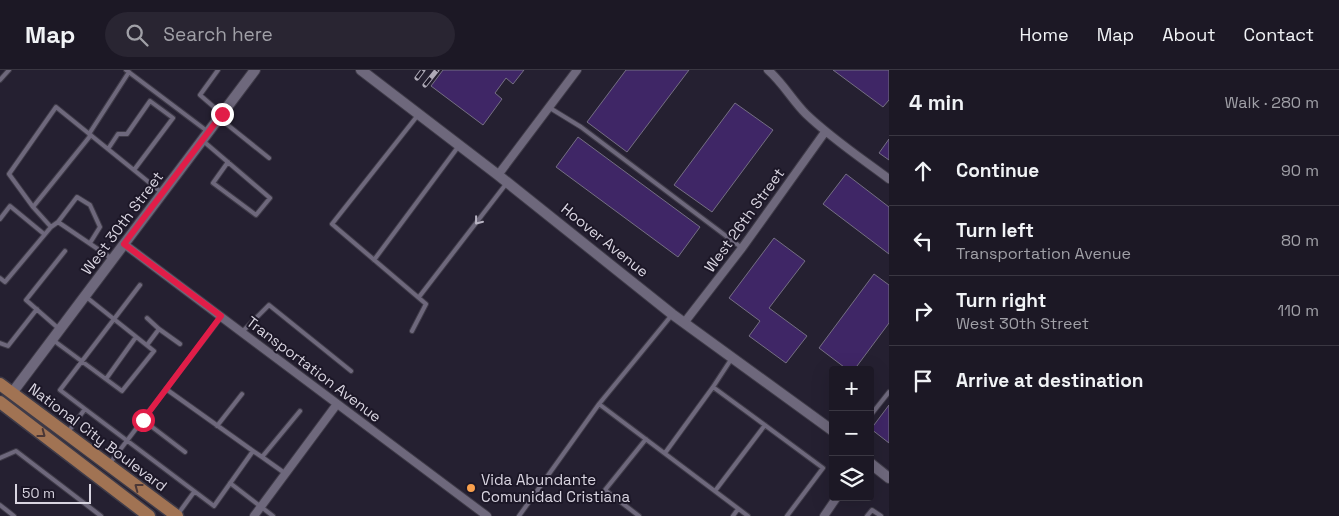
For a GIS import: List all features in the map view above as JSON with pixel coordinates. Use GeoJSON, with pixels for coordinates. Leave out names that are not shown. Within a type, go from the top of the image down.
{"type":"FeatureCollection","features":[{"type":"Feature","properties":{"kind":"main road","name":"National City Boulevard"},"geometry":{"type":"LineString","coordinates":[[0,384],[177,516]]}},
{"type":"Feature","properties":{"kind":"main road","name":"National City Boulevard"},"geometry":{"type":"LineString","coordinates":[[0,402],[149,516]]}},
{"type":"Feature","properties":{"kind":"street","name":"West 30th Street"},"geometry":{"type":"LineString","coordinates":[[12,393],[255,70]]}},
{"type":"Feature","properties":{"kind":"street","name":"Hoover Avenue"},"geometry":{"type":"LineString","coordinates":[[361,70],[508,182],[672,314],[829,427]]}},
{"type":"Feature","properties":{"kind":"street"},"geometry":{"type":"LineString","coordinates":[[498,175],[577,70]]}},
{"type":"Feature","properties":{"kind":"street"},"geometry":{"type":"LineString","coordinates":[[768,70],[781,81],[803,112],[825,132],[889,178]]}},
{"type":"Feature","properties":{"kind":"street","name":"West 26th Street"},"geometry":{"type":"LineString","coordinates":[[684,323],[742,248],[825,132]]}},
{"type":"Feature","properties":{"kind":"street","name":"Transportation Avenue"},"geometry":{"type":"LineString","coordinates":[[124,244],[487,516]]}},
{"type":"Feature","properties":{"kind":"street"},"geometry":{"type":"LineString","coordinates":[[254,516],[338,404]]}},
{"type":"Feature","properties":{"kind":"street"},"geometry":{"type":"LineString","coordinates":[[874,466],[889,478]]}},
{"type":"Feature","properties":{"kind":"street"},"geometry":{"type":"LineString","coordinates":[[828,514],[835,501]]}},
{"type":"Feature","properties":{"kind":"lane"},"geometry":{"type":"LineString","coordinates":[[0,80],[9,70]]}},
{"type":"Feature","properties":{"kind":"lane"},"geometry":{"type":"LineString","coordinates":[[218,70],[200,95],[269,158]]}},
{"type":"Feature","properties":{"kind":"lane"},"geometry":{"type":"LineString","coordinates":[[33,206],[90,134],[127,71],[206,136],[228,162],[270,198],[256,216],[213,183],[228,162]]}},
{"type":"Feature","properties":{"kind":"lane"},"geometry":{"type":"LineString","coordinates":[[108,149],[118,134],[127,134],[150,101],[173,118],[134,170]]}},
{"type":"Feature","properties":{"kind":"lane"},"geometry":{"type":"LineString","coordinates":[[51,227],[9,174],[56,107],[163,193]]}},
{"type":"Feature","properties":{"kind":"lane"},"geometry":{"type":"LineString","coordinates":[[550,108],[581,127],[742,248]]}},
{"type":"Feature","properties":{"kind":"lane"},"geometry":{"type":"LineString","coordinates":[[412,331],[426,304],[332,224],[418,114]]}},
{"type":"Feature","properties":{"kind":"lane"},"geometry":{"type":"LineString","coordinates":[[374,260],[459,145]]}},
{"type":"Feature","properties":{"kind":"lane"},"geometry":{"type":"LineString","coordinates":[[419,298],[508,182]]}},
{"type":"Feature","properties":{"kind":"lane"},"geometry":{"type":"LineString","coordinates":[[0,278],[5,282],[44,234],[58,222],[77,197],[90,205],[100,227],[90,243]]}},
{"type":"Feature","properties":{"kind":"lane"},"geometry":{"type":"LineString","coordinates":[[0,219],[10,206],[44,234]]}},
{"type":"Feature","properties":{"kind":"lane"},"geometry":{"type":"LineString","coordinates":[[58,222],[113,259]]}},
{"type":"Feature","properties":{"kind":"lane"},"geometry":{"type":"LineString","coordinates":[[60,330],[26,300],[65,250]]}},
{"type":"Feature","properties":{"kind":"lane"},"geometry":{"type":"LineString","coordinates":[[140,285],[60,390],[214,506],[253,451]]}},
{"type":"Feature","properties":{"kind":"lane"},"geometry":{"type":"LineString","coordinates":[[52,340],[122,391],[154,351],[85,296]]}},
{"type":"Feature","properties":{"kind":"lane"},"geometry":{"type":"LineString","coordinates":[[242,332],[269,305],[351,371]]}},
{"type":"Feature","properties":{"kind":"lane"},"geometry":{"type":"LineString","coordinates":[[0,343],[8,346],[37,310]]}},
{"type":"Feature","properties":{"kind":"lane"},"geometry":{"type":"LineString","coordinates":[[519,516],[599,404],[672,314]]}},
{"type":"Feature","properties":{"kind":"lane"},"geometry":{"type":"LineString","coordinates":[[109,465],[221,316]]}},
{"type":"Feature","properties":{"kind":"lane"},"geometry":{"type":"LineString","coordinates":[[147,318],[180,344]]}},
{"type":"Feature","properties":{"kind":"lane"},"geometry":{"type":"LineString","coordinates":[[147,345],[159,329]]}},
{"type":"Feature","properties":{"kind":"lane"},"geometry":{"type":"LineString","coordinates":[[106,379],[136,337]]}},
{"type":"Feature","properties":{"kind":"lane"},"geometry":{"type":"LineString","coordinates":[[665,453],[732,358]]}},
{"type":"Feature","properties":{"kind":"lane"},"geometry":{"type":"LineString","coordinates":[[714,386],[823,468],[787,516]]}},
{"type":"Feature","properties":{"kind":"lane"},"geometry":{"type":"LineString","coordinates":[[166,389],[286,474]]}},
{"type":"Feature","properties":{"kind":"lane"},"geometry":{"type":"LineString","coordinates":[[874,411],[889,392]]}},
{"type":"Feature","properties":{"kind":"lane"},"geometry":{"type":"LineString","coordinates":[[217,426],[242,394]]}},
{"type":"Feature","properties":{"kind":"lane"},"geometry":{"type":"LineString","coordinates":[[599,404],[748,516]]}},
{"type":"Feature","properties":{"kind":"lane"},"geometry":{"type":"LineString","coordinates":[[67,434],[85,409]]}},
{"type":"Feature","properties":{"kind":"lane"},"geometry":{"type":"LineString","coordinates":[[262,457],[300,411]]}},
{"type":"Feature","properties":{"kind":"lane"},"geometry":{"type":"LineString","coordinates":[[143,420],[185,452]]}},
{"type":"Feature","properties":{"kind":"lane"},"geometry":{"type":"LineString","coordinates":[[715,491],[765,425]]}},
{"type":"Feature","properties":{"kind":"lane"},"geometry":{"type":"LineString","coordinates":[[639,516],[605,490],[646,439]]}},
{"type":"Feature","properties":{"kind":"lane"},"geometry":{"type":"LineString","coordinates":[[0,458],[16,451],[101,516]]}},
{"type":"Feature","properties":{"kind":"lane"},"geometry":{"type":"LineString","coordinates":[[230,483],[273,516]]}},
{"type":"Feature","properties":{"kind":"lane"},"geometry":{"type":"LineString","coordinates":[[177,516],[194,492]]}},
{"type":"Feature","properties":{"kind":"lane"},"geometry":{"type":"LineString","coordinates":[[0,505],[14,516]]}},
{"type":"Feature","properties":{"kind":"lane"},"geometry":{"type":"LineString","coordinates":[[733,516],[738,509]]}},
{"type":"Feature","properties":{"kind":"lane"},"geometry":{"type":"LineString","coordinates":[[867,516],[872,510],[881,516]]}},
{"type":"Feature","properties":{"kind":"building"},"geometry":{"type":"Polygon","coordinates":[[[443,70],[524,70],[513,84],[506,78],[495,93],[502,99],[483,125],[431,86],[443,70]]]}},
{"type":"Feature","properties":{"kind":"building"},"geometry":{"type":"Polygon","coordinates":[[[626,70],[689,70],[627,152],[587,122],[626,70]]]}},
{"type":"Feature","properties":{"kind":"building"},"geometry":{"type":"Polygon","coordinates":[[[833,70],[889,70],[889,100],[883,107],[833,70]]]}},
{"type":"Feature","properties":{"kind":"building"},"geometry":{"type":"Polygon","coordinates":[[[735,103],[773,130],[712,212],[674,185],[735,103]]]}},
{"type":"Feature","properties":{"kind":"building"},"geometry":{"type":"Polygon","coordinates":[[[578,137],[700,227],[678,257],[556,167],[578,137]]]}},
{"type":"Feature","properties":{"kind":"building"},"geometry":{"type":"Polygon","coordinates":[[[889,139],[889,160],[879,153],[889,139]]]}},
{"type":"Feature","properties":{"kind":"building"},"geometry":{"type":"Polygon","coordinates":[[[846,174],[889,207],[889,254],[823,204],[846,174]]]}},
{"type":"Feature","properties":{"kind":"building"},"geometry":{"type":"Polygon","coordinates":[[[774,238],[805,261],[769,308],[807,336],[786,363],[749,336],[760,321],[729,298],[774,238]]]}},
{"type":"Feature","properties":{"kind":"building"},"geometry":{"type":"Polygon","coordinates":[[[874,274],[889,285],[889,323],[857,366],[843,366],[819,348],[874,274]]]}},
{"type":"Feature","properties":{"kind":"building"},"geometry":{"type":"Polygon","coordinates":[[[889,405],[889,443],[874,431],[874,425],[889,405]]]}},
{"type":"Feature","properties":{"kind":"railway"},"geometry":{"type":"LineString","coordinates":[[417,78],[423,70]]}},
{"type":"Feature","properties":{"kind":"railway"},"geometry":{"type":"LineString","coordinates":[[425,85],[437,70]]}},
{"type":"Feature","properties":{"kind":"place","name":"Vida Abundante Comunidad Cristiana"},"geometry":{"type":"Point","coordinates":[471,488]}},
{"type":"Feature","properties":{"kind":"route"},"geometry":{"type":"LineString","coordinates":[[143,420],[221,316],[124,244],[222,114]]}}]}
